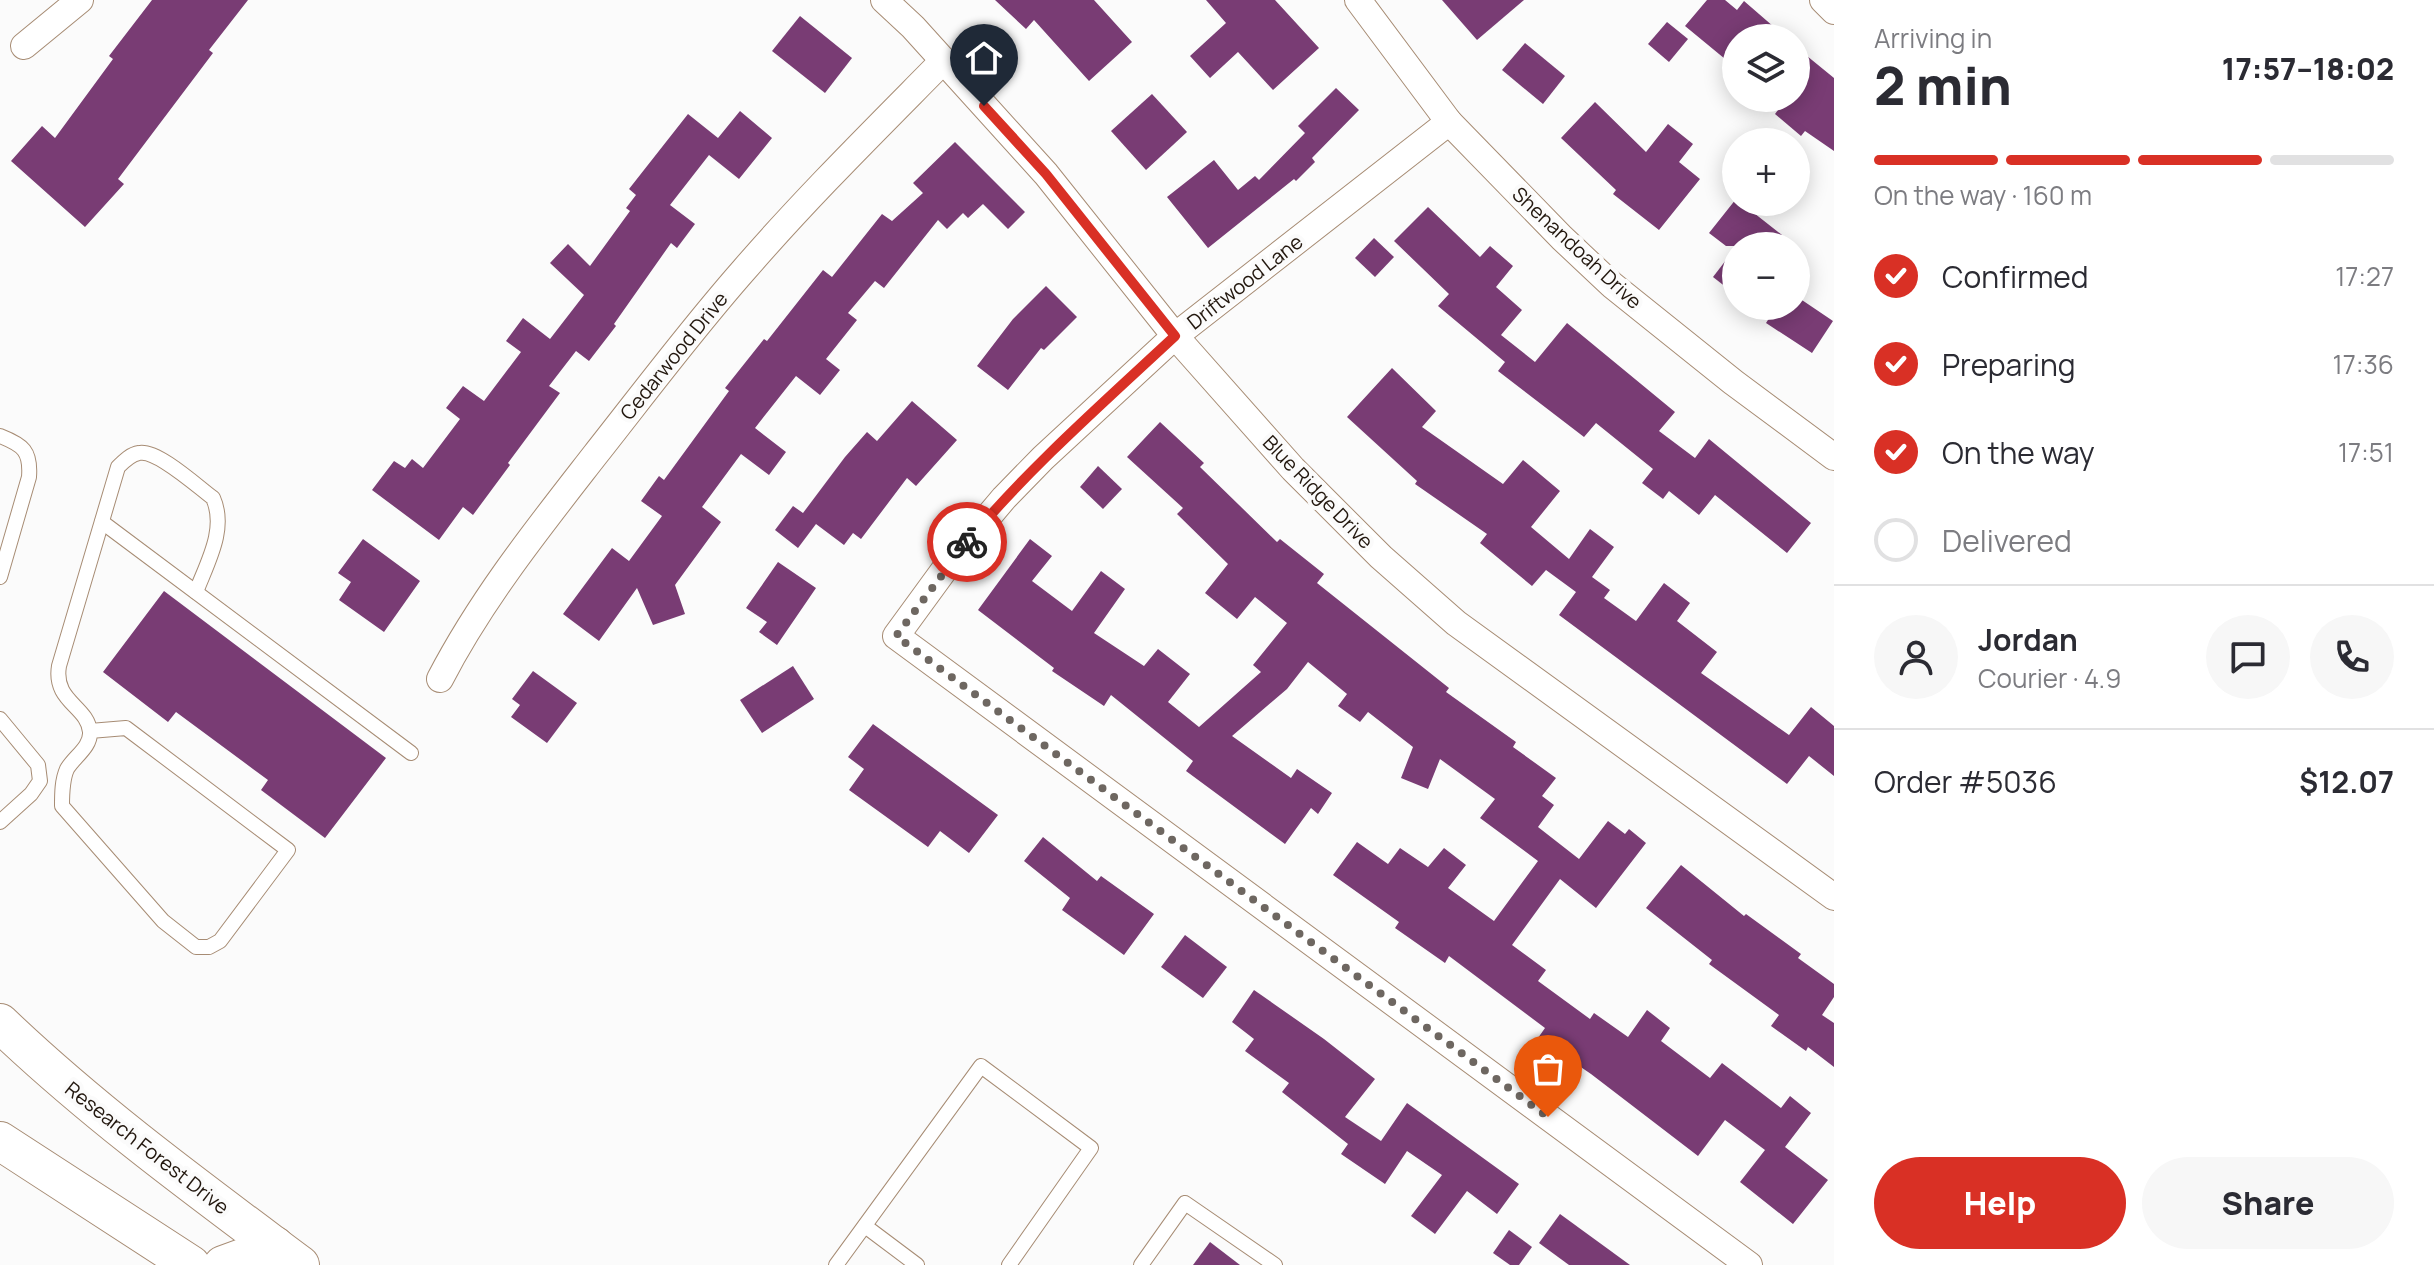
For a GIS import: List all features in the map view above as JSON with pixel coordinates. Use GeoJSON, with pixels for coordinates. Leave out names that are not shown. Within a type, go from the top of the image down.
{"type":"FeatureCollection","features":[{"type":"Feature","properties":{"kind":"main road","name":"Research Forest Drive"},"geometry":{"type":"LineString","coordinates":[[0,1023],[76,1092],[180,1176],[288,1256]]}},
{"type":"Feature","properties":{"kind":"main road"},"geometry":{"type":"LineString","coordinates":[[0,1141],[191,1265]]}},
{"type":"Feature","properties":{"kind":"main road"},"geometry":{"type":"LineString","coordinates":[[223,1265],[288,1256]]}},
{"type":"Feature","properties":{"kind":"street"},"geometry":{"type":"LineString","coordinates":[[24,46],[80,0]]}},
{"type":"Feature","properties":{"kind":"street","name":"Blue Ridge Drive"},"geometry":{"type":"LineString","coordinates":[[884,0],[913,27],[1046,174],[1175,336],[1293,469],[1381,557],[1456,623],[1834,897]]}},
{"type":"Feature","properties":{"kind":"street","name":"Shenandoah Drive"},"geometry":{"type":"LineString","coordinates":[[1358,0],[1449,122],[1562,238],[1612,285],[1733,382],[1834,457]]}},
{"type":"Feature","properties":{"kind":"street"},"geometry":{"type":"LineString","coordinates":[[1823,0],[1834,11]]}},
{"type":"Feature","properties":{"kind":"street","name":"Cedarwood Drive"},"geometry":{"type":"LineString","coordinates":[[440,679],[463,634],[518,555],[689,336],[807,200],[943,61]]}},
{"type":"Feature","properties":{"kind":"street","name":"Driftwood Lane"},"geometry":{"type":"LineString","coordinates":[[1449,122],[1175,336],[1043,458],[1004,498],[950,562],[896,636],[1749,1265]]}},
{"type":"Feature","properties":{"kind":"lane"},"geometry":{"type":"LineString","coordinates":[[0,436],[19,443],[30,459],[29,477],[0,577]]}},
{"type":"Feature","properties":{"kind":"lane"},"geometry":{"type":"LineString","coordinates":[[90,731],[126,728],[288,850],[220,941],[209,947],[196,947],[163,921],[62,806],[62,788],[67,769],[87,744],[90,731],[83,716],[56,680],[118,467],[140,452],[155,455],[213,498],[218,509],[218,531],[196,592]]}},
{"type":"Feature","properties":{"kind":"lane"},"geometry":{"type":"LineString","coordinates":[[102,522],[411,753]]}},
{"type":"Feature","properties":{"kind":"lane"},"geometry":{"type":"LineString","coordinates":[[0,719],[38,765],[40,781],[31,794],[0,822]]}},
{"type":"Feature","properties":{"kind":"lane"},"geometry":{"type":"LineString","coordinates":[[40,781],[62,788]]}},
{"type":"Feature","properties":{"kind":"lane"},"geometry":{"type":"LineString","coordinates":[[836,1265],[981,1066],[1091,1148],[1009,1265]]}},
{"type":"Feature","properties":{"kind":"lane"},"geometry":{"type":"LineString","coordinates":[[1141,1265],[1185,1203],[1275,1265]]}},
{"type":"Feature","properties":{"kind":"lane"},"geometry":{"type":"LineString","coordinates":[[865,1226],[917,1265]]}},
{"type":"Feature","properties":{"kind":"building"},"geometry":{"type":"Polygon","coordinates":[[[152,0],[248,0],[209,50],[213,53],[118,179],[124,184],[85,227],[11,161],[42,126],[55,138],[113,59],[109,56],[152,0]]]}},
{"type":"Feature","properties":{"kind":"building"},"geometry":{"type":"Polygon","coordinates":[[[995,0],[1094,0],[1132,42],[1089,81],[1034,20],[1026,29],[995,0]]]}},
{"type":"Feature","properties":{"kind":"building"},"geometry":{"type":"Polygon","coordinates":[[[1206,0],[1275,0],[1319,48],[1273,90],[1238,52],[1210,78],[1190,56],[1226,23],[1206,0]]]}},
{"type":"Feature","properties":{"kind":"building"},"geometry":{"type":"Polygon","coordinates":[[[1442,0],[1524,0],[1477,40],[1442,0]]]}},
{"type":"Feature","properties":{"kind":"building"},"geometry":{"type":"Polygon","coordinates":[[[1707,0],[1725,0],[1737,10],[1744,1],[1771,24],[1722,24],[1722,56],[1685,26],[1707,0]]]}},
{"type":"Feature","properties":{"kind":"building"},"geometry":{"type":"Polygon","coordinates":[[[800,16],[852,58],[825,93],[772,51],[800,16]]]}},
{"type":"Feature","properties":{"kind":"building"},"geometry":{"type":"Polygon","coordinates":[[[1667,22],[1688,39],[1669,62],[1648,44],[1667,22]]]}},
{"type":"Feature","properties":{"kind":"building"},"geometry":{"type":"Polygon","coordinates":[[[1525,43],[1565,76],[1543,104],[1502,70],[1525,43]]]}},
{"type":"Feature","properties":{"kind":"building"},"geometry":{"type":"Polygon","coordinates":[[[1810,58],[1834,78],[1834,151],[1810,134],[1810,128],[1792,128],[1775,114],[1810,112],[1810,58]]]}},
{"type":"Feature","properties":{"kind":"building"},"geometry":{"type":"Polygon","coordinates":[[[1336,88],[1359,110],[1312,158],[1315,162],[1296,181],[1294,179],[1208,248],[1167,197],[1214,160],[1238,190],[1255,176],[1259,180],[1305,133],[1298,126],[1336,88]]]}},
{"type":"Feature","properties":{"kind":"building"},"geometry":{"type":"Polygon","coordinates":[[[1152,94],[1187,132],[1146,170],[1111,131],[1152,94]]]}},
{"type":"Feature","properties":{"kind":"building"},"geometry":{"type":"Polygon","coordinates":[[[1595,102],[1646,152],[1668,124],[1693,144],[1679,162],[1700,179],[1659,230],[1613,194],[1616,190],[1561,138],[1595,102]]]}},
{"type":"Feature","properties":{"kind":"building"},"geometry":{"type":"Polygon","coordinates":[[[740,111],[772,138],[739,179],[709,155],[670,205],[695,224],[677,248],[671,243],[589,361],[576,351],[549,386],[560,393],[473,515],[463,507],[439,540],[372,490],[394,461],[405,468],[412,459],[423,468],[460,419],[446,408],[463,386],[484,401],[521,352],[506,341],[523,318],[550,339],[584,295],[550,263],[568,244],[590,266],[630,211],[626,208],[636,195],[629,189],[688,114],[718,138],[740,111]]]}},
{"type":"Feature","properties":{"kind":"building"},"geometry":{"type":"Polygon","coordinates":[[[955,142],[1025,212],[1008,229],[983,204],[968,218],[963,213],[947,229],[938,220],[884,288],[875,281],[848,313],[857,320],[826,359],[840,370],[820,395],[796,376],[755,428],[786,452],[769,475],[741,454],[702,507],[721,522],[675,585],[685,614],[653,625],[637,588],[599,641],[563,614],[612,548],[629,561],[662,516],[641,501],[659,476],[664,480],[729,391],[725,388],[764,339],[767,341],[823,270],[832,277],[882,214],[892,221],[923,193],[913,183],[955,142]]]}},
{"type":"Feature","properties":{"kind":"building"},"geometry":{"type":"Polygon","coordinates":[[[1428,207],[1480,257],[1490,246],[1513,266],[1496,287],[1522,310],[1501,335],[1535,362],[1567,323],[1675,412],[1659,431],[1695,458],[1709,439],[1811,523],[1787,553],[1715,495],[1699,515],[1669,491],[1663,499],[1642,483],[1653,469],[1596,423],[1584,437],[1498,371],[1505,362],[1438,306],[1449,294],[1394,241],[1428,207]]]}},
{"type":"Feature","properties":{"kind":"building"},"geometry":{"type":"Polygon","coordinates":[[[1722,216],[1758,216],[1778,232],[1722,232],[1722,243],[1709,233],[1722,216]]]}},
{"type":"Feature","properties":{"kind":"building"},"geometry":{"type":"Polygon","coordinates":[[[1374,238],[1394,257],[1375,277],[1355,258],[1374,238]]]}},
{"type":"Feature","properties":{"kind":"building"},"geometry":{"type":"Polygon","coordinates":[[[1722,265],[1722,284],[1713,277],[1722,265]]]}},
{"type":"Feature","properties":{"kind":"building"},"geometry":{"type":"Polygon","coordinates":[[[1046,286],[1077,317],[1044,350],[1041,348],[1008,390],[977,366],[1013,319],[1046,286]]]}},
{"type":"Feature","properties":{"kind":"building"},"geometry":{"type":"Polygon","coordinates":[[[1810,305],[1833,321],[1812,353],[1766,323],[1768,320],[1810,320],[1810,305]]]}},
{"type":"Feature","properties":{"kind":"building"},"geometry":{"type":"Polygon","coordinates":[[[1392,368],[1436,411],[1422,427],[1503,484],[1523,460],[1560,491],[1531,527],[1569,559],[1590,529],[1614,547],[1592,577],[1610,590],[1604,598],[1636,621],[1664,583],[1690,603],[1677,621],[1717,652],[1701,673],[1789,735],[1811,707],[1834,726],[1834,776],[1809,756],[1787,784],[1559,615],[1576,592],[1546,570],[1532,586],[1480,543],[1487,534],[1415,484],[1417,481],[1347,417],[1392,368]]]}},
{"type":"Feature","properties":{"kind":"building"},"geometry":{"type":"Polygon","coordinates":[[[912,401],[957,440],[916,486],[907,478],[861,539],[853,533],[844,545],[816,524],[798,548],[775,530],[793,506],[803,513],[867,432],[877,441],[912,401]]]}},
{"type":"Feature","properties":{"kind":"building"},"geometry":{"type":"Polygon","coordinates":[[[1160,422],[1204,463],[1200,467],[1277,542],[1280,539],[1324,574],[1317,583],[1449,688],[1446,692],[1516,742],[1513,747],[1556,778],[1542,796],[1554,805],[1538,827],[1579,859],[1608,821],[1625,834],[1629,829],[1646,843],[1596,908],[1560,879],[1512,945],[1546,970],[1538,981],[1590,1019],[1594,1013],[1628,1037],[1647,1010],[1670,1028],[1661,1041],[1710,1078],[1722,1063],[1781,1108],[1790,1096],[1811,1113],[1785,1147],[1828,1180],[1793,1224],[1740,1182],[1765,1150],[1725,1120],[1698,1156],[1591,1074],[1538,1038],[1545,1028],[1449,956],[1445,963],[1395,928],[1399,922],[1333,875],[1357,842],[1388,864],[1400,848],[1428,867],[1444,848],[1466,865],[1448,888],[1494,921],[1538,861],[1480,818],[1495,799],[1440,759],[1428,789],[1401,778],[1413,747],[1368,712],[1360,722],[1338,706],[1347,694],[1308,662],[1287,689],[1232,736],[1291,778],[1297,769],[1332,793],[1318,814],[1311,808],[1285,844],[1186,771],[1193,761],[1111,695],[1104,706],[1052,671],[1054,668],[978,610],[1030,539],[1052,556],[1032,581],[1072,611],[1101,571],[1125,589],[1094,633],[1144,666],[1158,649],[1190,674],[1168,702],[1199,727],[1261,672],[1253,665],[1287,623],[1255,597],[1237,619],[1205,593],[1228,564],[1177,514],[1183,508],[1127,457],[1160,422]]]}},
{"type":"Feature","properties":{"kind":"building"},"geometry":{"type":"Polygon","coordinates":[[[1098,466],[1122,489],[1103,509],[1080,487],[1098,466]]]}},
{"type":"Feature","properties":{"kind":"building"},"geometry":{"type":"Polygon","coordinates":[[[363,539],[420,581],[384,632],[339,600],[351,582],[338,573],[363,539]]]}},
{"type":"Feature","properties":{"kind":"building"},"geometry":{"type":"Polygon","coordinates":[[[778,562],[816,588],[777,645],[759,632],[767,622],[746,608],[778,562]]]}},
{"type":"Feature","properties":{"kind":"building"},"geometry":{"type":"Polygon","coordinates":[[[164,591],[386,758],[325,838],[261,790],[268,780],[176,712],[168,722],[103,672],[164,591]]]}},
{"type":"Feature","properties":{"kind":"building"},"geometry":{"type":"Polygon","coordinates":[[[793,666],[814,699],[762,733],[740,700],[793,666]]]}},
{"type":"Feature","properties":{"kind":"building"},"geometry":{"type":"Polygon","coordinates":[[[533,671],[577,703],[547,743],[511,717],[520,705],[512,699],[533,671]]]}},
{"type":"Feature","properties":{"kind":"building"},"geometry":{"type":"Polygon","coordinates":[[[873,724],[998,815],[969,853],[940,831],[928,847],[849,790],[864,769],[848,757],[873,724]]]}},
{"type":"Feature","properties":{"kind":"building"},"geometry":{"type":"Polygon","coordinates":[[[1043,837],[1097,881],[1101,876],[1154,914],[1124,955],[1062,910],[1070,898],[1024,861],[1043,837]]]}},
{"type":"Feature","properties":{"kind":"building"},"geometry":{"type":"Polygon","coordinates":[[[1681,865],[1744,916],[1746,914],[1801,954],[1798,958],[1834,984],[1834,997],[1822,1015],[1834,1023],[1834,1067],[1808,1047],[1806,1051],[1771,1026],[1779,1015],[1709,964],[1712,960],[1646,908],[1681,865]]]}},
{"type":"Feature","properties":{"kind":"building"},"geometry":{"type":"Polygon","coordinates":[[[1185,935],[1227,967],[1203,998],[1161,967],[1185,935]]]}},
{"type":"Feature","properties":{"kind":"building"},"geometry":{"type":"Polygon","coordinates":[[[1254,990],[1375,1079],[1345,1117],[1381,1141],[1407,1103],[1519,1184],[1497,1214],[1467,1191],[1435,1234],[1411,1216],[1442,1175],[1407,1151],[1385,1184],[1341,1154],[1348,1144],[1282,1092],[1289,1083],[1245,1051],[1254,1039],[1232,1022],[1254,990]]]}},
{"type":"Feature","properties":{"kind":"building"},"geometry":{"type":"Polygon","coordinates":[[[1560,1214],[1630,1265],[1569,1265],[1539,1243],[1560,1214]]]}},
{"type":"Feature","properties":{"kind":"building"},"geometry":{"type":"Polygon","coordinates":[[[1509,1230],[1532,1247],[1519,1265],[1510,1265],[1493,1253],[1509,1230]]]}},
{"type":"Feature","properties":{"kind":"building"},"geometry":{"type":"Polygon","coordinates":[[[1210,1242],[1240,1265],[1193,1265],[1210,1242]]]}},
{"type":"Feature","properties":{"kind":"way so far"},"geometry":{"type":"LineString","coordinates":[[967,542],[896,636],[1548,1117]]}},
{"type":"Feature","properties":{"kind":"route"},"geometry":{"type":"LineString","coordinates":[[967,542],[1043,458],[1175,336],[1046,174],[984,106]]}}]}
